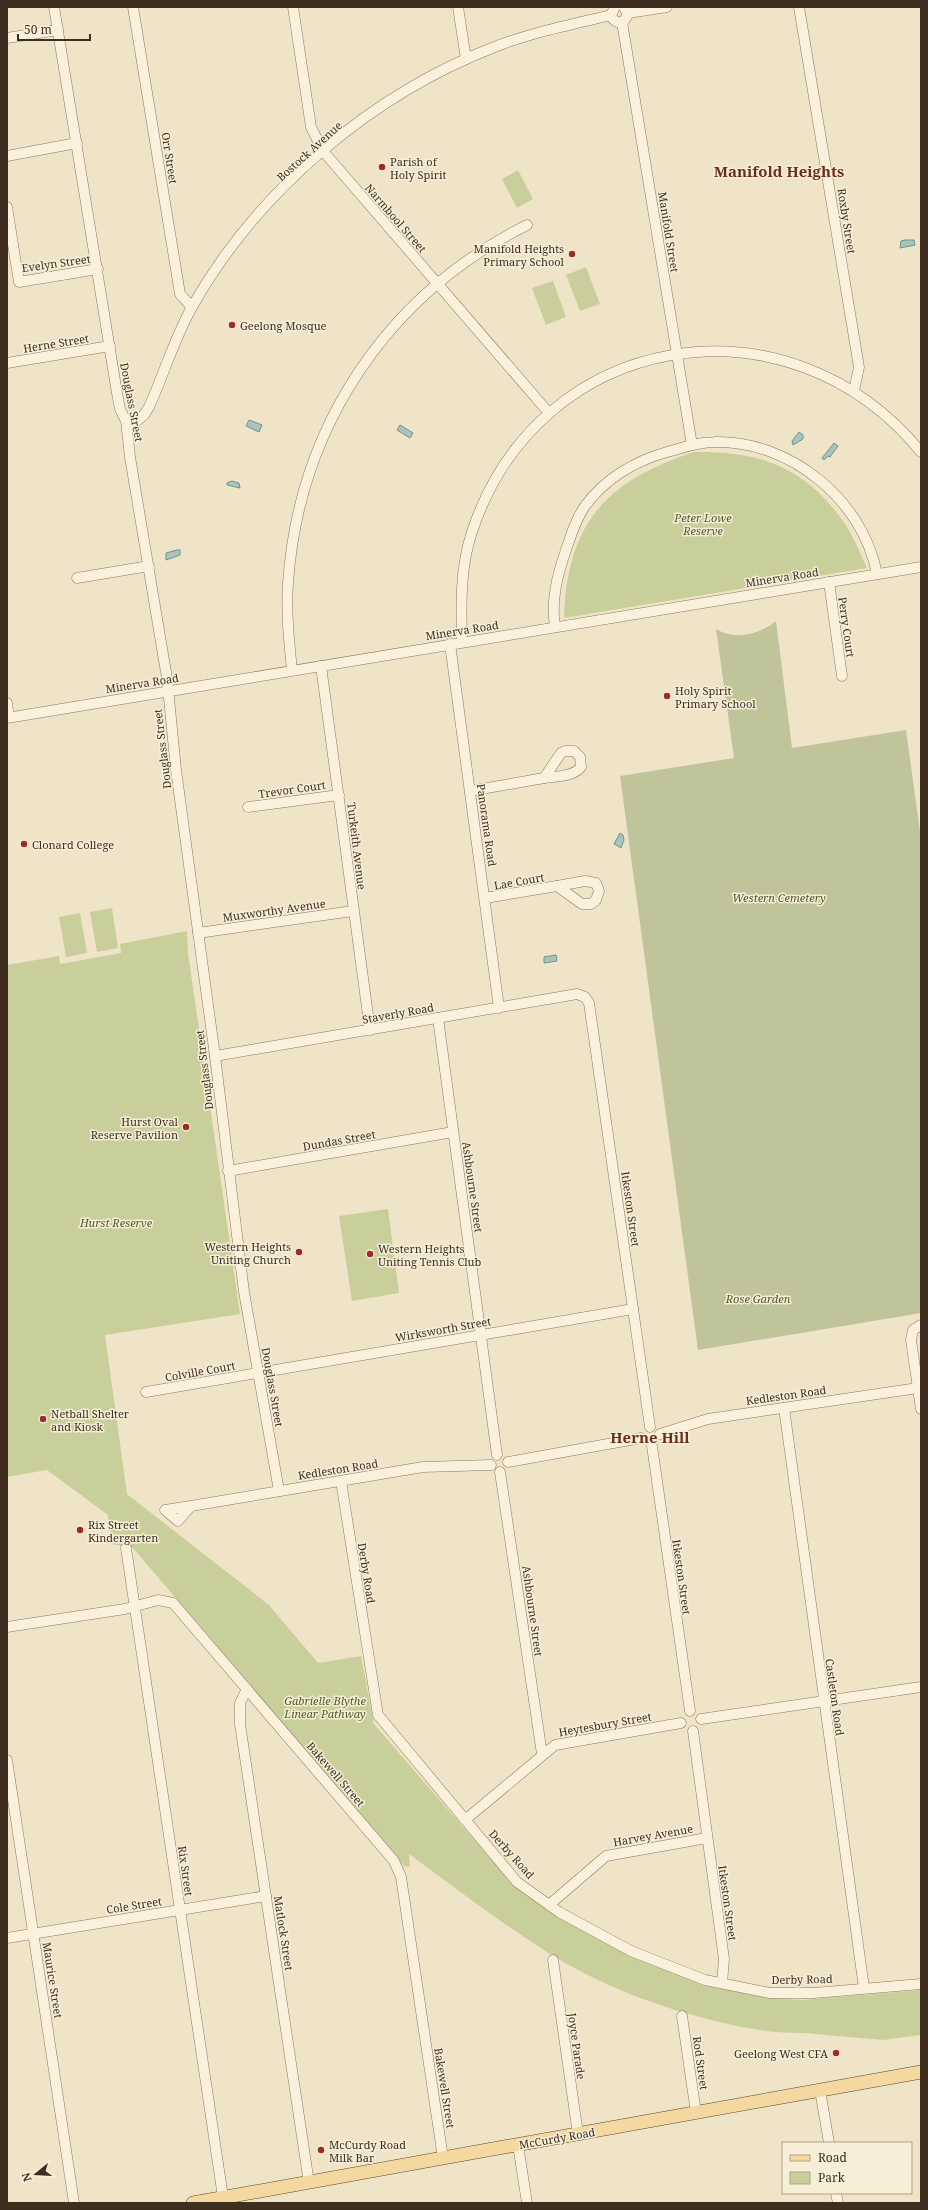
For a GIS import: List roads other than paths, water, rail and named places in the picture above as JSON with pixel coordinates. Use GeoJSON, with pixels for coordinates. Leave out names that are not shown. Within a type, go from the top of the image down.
{"type":"FeatureCollection","features":[{"type":"Feature","properties":{"kind":"main road","name":"McCurdy Road"},"geometry":{"type":"LineString","coordinates":[[193,2203],[223,2197],[238,2199],[309,2183],[921,2072]]}},
{"type":"Feature","properties":{"kind":"street","name":"Douglass Street"},"geometry":{"type":"LineString","coordinates":[[54,7],[120,409],[128,428],[130,457],[149,566],[168,691],[176,770],[215,1056],[244,1292],[279,1491]]}},
{"type":"Feature","properties":{"kind":"street","name":"Orr Street"},"geometry":{"type":"LineString","coordinates":[[133,7],[180,294],[192,307]]}},
{"type":"Feature","properties":{"kind":"street","name":"Narmbool Street"},"geometry":{"type":"LineString","coordinates":[[293,7],[311,127],[323,151],[549,413]]}},
{"type":"Feature","properties":{"kind":"street"},"geometry":{"type":"LineString","coordinates":[[458,7],[466,59]]}},
{"type":"Feature","properties":{"kind":"street"},"geometry":{"type":"LineString","coordinates":[[613,11],[616,22],[622,22],[627,18],[626,10],[667,7]]}},
{"type":"Feature","properties":{"kind":"street","name":"Roxby Street"},"geometry":{"type":"LineString","coordinates":[[799,7],[859,367],[854,391]]}},
{"type":"Feature","properties":{"kind":"street","name":"Bostock Avenue"},"geometry":{"type":"LineString","coordinates":[[128,428],[144,415],[149,407],[166,363],[192,307],[230,250],[261,213],[323,151],[383,104],[466,59],[498,46],[613,11]]}},
{"type":"Feature","properties":{"kind":"street","name":"Manifold Street"},"geometry":{"type":"LineString","coordinates":[[622,22],[692,445]]}},
{"type":"Feature","properties":{"kind":"street"},"geometry":{"type":"LineString","coordinates":[[7,38],[58,30]]}},
{"type":"Feature","properties":{"kind":"street"},"geometry":{"type":"LineString","coordinates":[[7,156],[77,143]]}},
{"type":"Feature","properties":{"kind":"street","name":"Evelyn Street"},"geometry":{"type":"LineString","coordinates":[[7,207],[19,282],[98,269]]}},
{"type":"Feature","properties":{"kind":"street"},"geometry":{"type":"LineString","coordinates":[[292,670],[288,628],[288,584],[291,554],[299,512],[314,459],[331,419],[370,355],[403,315],[437,283],[476,253],[527,225]]}},
{"type":"Feature","properties":{"kind":"street","name":"Herne Street"},"geometry":{"type":"LineString","coordinates":[[7,363],[110,346]]}},
{"type":"Feature","properties":{"kind":"street"},"geometry":{"type":"LineString","coordinates":[[462,642],[461,591],[471,533],[483,504],[507,460],[522,440],[549,413],[578,392],[605,376],[645,362],[704,351],[741,351],[764,355],[801,365],[829,377],[854,391],[896,424],[921,451]]}},
{"type":"Feature","properties":{"kind":"street"},"geometry":{"type":"LineString","coordinates":[[555,627],[553,612],[554,588],[572,531],[585,506],[601,489],[629,467],[649,457],[692,445],[714,442],[761,447],[801,466],[815,476],[839,498],[858,526],[872,553],[877,574]]}},
{"type":"Feature","properties":{"kind":"street"},"geometry":{"type":"LineString","coordinates":[[77,578],[149,566]]}},
{"type":"Feature","properties":{"kind":"street","name":"Minerva Road"},"geometry":{"type":"LineString","coordinates":[[8,717],[921,567]]}},
{"type":"Feature","properties":{"kind":"street","name":"Perry Court"},"geometry":{"type":"LineString","coordinates":[[829,582],[842,676]]}},
{"type":"Feature","properties":{"kind":"street","name":"Panorama Road"},"geometry":{"type":"LineString","coordinates":[[450,644],[500,1008]]}},
{"type":"Feature","properties":{"kind":"street","name":"Turkeith Avenue"},"geometry":{"type":"LineString","coordinates":[[321,666],[370,1030]]}},
{"type":"Feature","properties":{"kind":"street"},"geometry":{"type":"LineString","coordinates":[[7,703],[8,717]]}},
{"type":"Feature","properties":{"kind":"street"},"geometry":{"type":"LineString","coordinates":[[470,791],[544,778]]}},
{"type":"Feature","properties":{"kind":"street","name":"Trevor Court"},"geometry":{"type":"LineString","coordinates":[[248,808],[339,795]]}},
{"type":"Feature","properties":{"kind":"street","name":"Lae Court"},"geometry":{"type":"LineString","coordinates":[[485,898],[557,886]]}},
{"type":"Feature","properties":{"kind":"street","name":"Muxworthy Avenue"},"geometry":{"type":"LineString","coordinates":[[198,933],[353,911]]}},
{"type":"Feature","properties":{"kind":"street","name":"Staverly Road"},"geometry":{"type":"LineString","coordinates":[[215,1056],[577,994],[585,997]]}},
{"type":"Feature","properties":{"kind":"street","name":"Itkeston Street"},"geometry":{"type":"LineString","coordinates":[[585,997],[589,1003],[591,1011],[650,1427]]}},
{"type":"Feature","properties":{"kind":"street","name":"Ashbourne Street"},"geometry":{"type":"LineString","coordinates":[[438,1018],[482,1334],[497,1455]]}},
{"type":"Feature","properties":{"kind":"street","name":"Dundas Street"},"geometry":{"type":"LineString","coordinates":[[228,1171],[453,1132]]}},
{"type":"Feature","properties":{"kind":"street","name":"Wirksworth Street"},"geometry":{"type":"LineString","coordinates":[[258,1373],[633,1309]]}},
{"type":"Feature","properties":{"kind":"street"},"geometry":{"type":"LineString","coordinates":[[919,1326],[913,1330],[911,1340],[921,1409]]}},
{"type":"Feature","properties":{"kind":"street","name":"Colville Court"},"geometry":{"type":"LineString","coordinates":[[146,1392],[258,1373]]}},
{"type":"Feature","properties":{"kind":"street","name":"Kedleston Road"},"geometry":{"type":"LineString","coordinates":[[660,1434],[708,1419],[918,1388]]}},
{"type":"Feature","properties":{"kind":"street","name":"Castleton Road"},"geometry":{"type":"LineString","coordinates":[[784,1408],[864,1988]]}},
{"type":"Feature","properties":{"kind":"street"},"geometry":{"type":"LineString","coordinates":[[650,1427],[657,1429],[660,1434],[659,1441],[652,1446],[646,1445],[641,1438],[642,1432],[650,1427]]}},
{"type":"Feature","properties":{"kind":"street"},"geometry":{"type":"LineString","coordinates":[[508,1462],[641,1438]]}},
{"type":"Feature","properties":{"kind":"street","name":"Itkeston Street"},"geometry":{"type":"LineString","coordinates":[[652,1446],[690,1711]]}},
{"type":"Feature","properties":{"kind":"street"},"geometry":{"type":"LineString","coordinates":[[497,1455],[502,1455],[508,1462],[505,1470],[500,1472],[492,1469],[491,1460],[497,1455]]}},
{"type":"Feature","properties":{"kind":"street","name":"Kedleston Road"},"geometry":{"type":"LineString","coordinates":[[191,1506],[422,1467],[491,1465]]}},
{"type":"Feature","properties":{"kind":"street","name":"Ashbourne Street"},"geometry":{"type":"LineString","coordinates":[[500,1472],[542,1754]]}},
{"type":"Feature","properties":{"kind":"street","name":"Derby Road"},"geometry":{"type":"LineString","coordinates":[[341,1481],[376,1712],[517,1882],[565,1916],[631,1951],[683,1973],[722,1983],[770,1993],[814,1993],[921,1984]]}},
{"type":"Feature","properties":{"kind":"street","name":"Rix Street"},"geometry":{"type":"LineString","coordinates":[[126,1548],[223,2197]]}},
{"type":"Feature","properties":{"kind":"street","name":"Bakewell Street"},"geometry":{"type":"LineString","coordinates":[[7,1627],[134,1607],[158,1600],[173,1603],[394,1861],[400,1872],[444,2158]]}},
{"type":"Feature","properties":{"kind":"street"},"geometry":{"type":"LineString","coordinates":[[701,1719],[921,1687]]}},
{"type":"Feature","properties":{"kind":"street","name":"Matlock Street"},"geometry":{"type":"LineString","coordinates":[[246,1689],[240,1703],[240,1724],[309,2183]]}},
{"type":"Feature","properties":{"kind":"street"},"geometry":{"type":"LineString","coordinates":[[690,1711],[696,1712],[701,1719],[699,1728],[693,1731],[686,1730],[681,1723],[682,1716],[690,1711]]}},
{"type":"Feature","properties":{"kind":"street","name":"Heytesbury Street"},"geometry":{"type":"LineString","coordinates":[[465,1820],[542,1754],[555,1745],[681,1723]]}},
{"type":"Feature","properties":{"kind":"street","name":"Itkeston Street"},"geometry":{"type":"LineString","coordinates":[[693,1731],[724,1959],[722,1983]]}},
{"type":"Feature","properties":{"kind":"street","name":"Maurice Street"},"geometry":{"type":"LineString","coordinates":[[7,1760],[74,2203]]}},
{"type":"Feature","properties":{"kind":"street","name":"Harvey Avenue"},"geometry":{"type":"LineString","coordinates":[[549,1905],[606,1856],[707,1838]]}},
{"type":"Feature","properties":{"kind":"street","name":"Cole Street"},"geometry":{"type":"LineString","coordinates":[[7,1938],[266,1896]]}},
{"type":"Feature","properties":{"kind":"street","name":"Joyce Parade"},"geometry":{"type":"LineString","coordinates":[[553,1960],[578,2134]]}},
{"type":"Feature","properties":{"kind":"street","name":"Rod Street"},"geometry":{"type":"LineString","coordinates":[[682,2016],[696,2113]]}},
{"type":"Feature","properties":{"kind":"street"},"geometry":{"type":"LineString","coordinates":[[820,2090],[829,2142]]}},
{"type":"Feature","properties":{"kind":"street"},"geometry":{"type":"LineString","coordinates":[[518,2145],[527,2203]]}},
{"type":"Feature","properties":{"kind":"water"},"geometry":{"type":"Polygon","coordinates":[[[914,240],[915,245],[900,248],[901,241],[914,240]]]}},
{"type":"Feature","properties":{"kind":"water"},"geometry":{"type":"Polygon","coordinates":[[[249,420],[262,425],[259,432],[246,426],[249,420]]]}},
{"type":"Feature","properties":{"kind":"water"},"geometry":{"type":"Polygon","coordinates":[[[400,425],[413,433],[410,438],[397,430],[400,425]]]}},
{"type":"Feature","properties":{"kind":"water"},"geometry":{"type":"Polygon","coordinates":[[[799,432],[803,435],[803,439],[793,445],[792,441],[799,432]]]}},
{"type":"Feature","properties":{"kind":"water"},"geometry":{"type":"Polygon","coordinates":[[[834,443],[838,446],[830,457],[828,456],[824,460],[822,458],[834,443]]]}},
{"type":"Feature","properties":{"kind":"water"},"geometry":{"type":"Polygon","coordinates":[[[232,481],[239,483],[240,488],[227,485],[227,483],[232,481]]]}},
{"type":"Feature","properties":{"kind":"water"},"geometry":{"type":"Polygon","coordinates":[[[180,550],[180,555],[166,560],[166,553],[180,550]]]}},
{"type":"Feature","properties":{"kind":"water"},"geometry":{"type":"Polygon","coordinates":[[[620,833],[623,835],[624,840],[621,848],[614,844],[620,833]]]}},
{"type":"Feature","properties":{"kind":"water"},"geometry":{"type":"Polygon","coordinates":[[[556,955],[557,961],[544,963],[544,957],[556,955]]]}},
{"type":"Feature","properties":{"kind":"place","name":"Parish of Holy Spirit"},"geometry":{"type":"Point","coordinates":[382,167]}},
{"type":"Feature","properties":{"kind":"place","name":"Manifold Heights Primary School"},"geometry":{"type":"Point","coordinates":[572,254]}},
{"type":"Feature","properties":{"kind":"place","name":"Geelong Mosque"},"geometry":{"type":"Point","coordinates":[232,325]}},
{"type":"Feature","properties":{"kind":"place","name":"Holy Spirit Primary School"},"geometry":{"type":"Point","coordinates":[667,696]}},
{"type":"Feature","properties":{"kind":"place","name":"Clonard College"},"geometry":{"type":"Point","coordinates":[24,844]}},
{"type":"Feature","properties":{"kind":"place","name":"Hurst Oval Reserve Pavilion"},"geometry":{"type":"Point","coordinates":[186,1127]}},
{"type":"Feature","properties":{"kind":"place","name":"Western Heights Uniting Church"},"geometry":{"type":"Point","coordinates":[299,1252]}},
{"type":"Feature","properties":{"kind":"place","name":"Western Heights Uniting Tennis Club"},"geometry":{"type":"Point","coordinates":[370,1254]}},
{"type":"Feature","properties":{"kind":"place","name":"Netball Shelter and Kiosk"},"geometry":{"type":"Point","coordinates":[43,1419]}},
{"type":"Feature","properties":{"kind":"place","name":"Rix Street Kindergarten"},"geometry":{"type":"Point","coordinates":[80,1530]}},
{"type":"Feature","properties":{"kind":"place","name":"Geelong West CFA"},"geometry":{"type":"Point","coordinates":[836,2053]}},
{"type":"Feature","properties":{"kind":"place","name":"McCurdy Road Milk Bar"},"geometry":{"type":"Point","coordinates":[321,2150]}},
{"type":"Feature","properties":{"kind":"district","name":"Manifold Heights"},"geometry":{"type":"Point","coordinates":[779,171]}},
{"type":"Feature","properties":{"kind":"district","name":"Herne Hill"},"geometry":{"type":"Point","coordinates":[650,1437]}},
{"type":"Feature","properties":{"kind":"park label","name":"Peter Lowe Reserve"},"geometry":{"type":"Point","coordinates":[703,523]}},
{"type":"Feature","properties":{"kind":"park label","name":"Western Cemetery"},"geometry":{"type":"Point","coordinates":[779,897]}},
{"type":"Feature","properties":{"kind":"park label","name":"Hurst Reserve"},"geometry":{"type":"Point","coordinates":[116,1222]}},
{"type":"Feature","properties":{"kind":"park label","name":"Rose Garden"},"geometry":{"type":"Point","coordinates":[758,1298]}},
{"type":"Feature","properties":{"kind":"park label","name":"Gabrielle Blythe Linear Pathway"},"geometry":{"type":"Point","coordinates":[325,1706]}}]}
